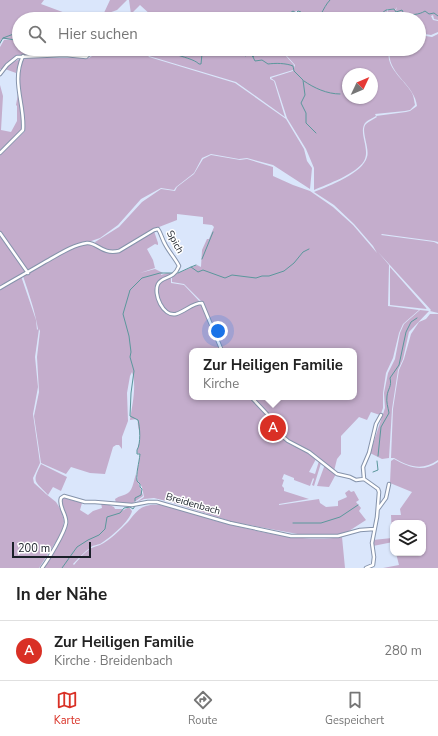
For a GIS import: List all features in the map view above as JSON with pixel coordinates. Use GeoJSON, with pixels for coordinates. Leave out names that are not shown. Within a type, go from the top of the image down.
{"type":"FeatureCollection","features":[{"type":"Feature","properties":{"kind":"street"},"geometry":{"type":"LineString","coordinates":[[0,153],[23,130],[24,118],[17,75],[18,65],[23,56]]}},
{"type":"Feature","properties":{"kind":"street"},"geometry":{"type":"LineString","coordinates":[[0,74],[7,65],[17,57],[87,56]]}},
{"type":"Feature","properties":{"kind":"street","name":"Spich"},"geometry":{"type":"LineString","coordinates":[[28,272],[68,250],[86,243],[91,243],[104,250],[114,252],[119,251],[158,229],[163,241],[178,266],[175,274],[162,280],[157,285],[161,306],[168,313],[174,314],[199,303],[204,305],[221,348]]}},
{"type":"Feature","properties":{"kind":"street"},"geometry":{"type":"LineString","coordinates":[[0,234],[28,272],[0,288]]}},
{"type":"Feature","properties":{"kind":"street"},"geometry":{"type":"LineString","coordinates":[[253,400],[270,416],[281,435],[288,441],[309,452],[337,474],[356,480],[364,479],[378,489],[378,510],[372,543],[374,557],[373,565],[366,568]]}},
{"type":"Feature","properties":{"kind":"street"},"geometry":{"type":"LineString","coordinates":[[364,479],[364,467],[376,424],[381,415]]}},
{"type":"Feature","properties":{"kind":"street"},"geometry":{"type":"LineString","coordinates":[[378,510],[386,498],[389,484]]}},
{"type":"Feature","properties":{"kind":"street","name":"Breidenbach"},"geometry":{"type":"LineString","coordinates":[[42,568],[64,531],[66,522],[59,502],[64,496],[84,502],[132,505],[158,502],[230,523],[291,536],[338,536],[374,528]]}},
{"type":"Feature","properties":{"kind":"shaded area"},"geometry":{"type":"Polygon","coordinates":[[[0,0],[44,0],[41,4],[63,12],[12,12],[12,40],[2,39],[0,45],[0,0]]]}},
{"type":"Feature","properties":{"kind":"shaded area"},"geometry":{"type":"Polygon","coordinates":[[[110,0],[127,0],[117,10],[104,12],[110,0]]]}},
{"type":"Feature","properties":{"kind":"shaded area"},"geometry":{"type":"Polygon","coordinates":[[[129,0],[438,0],[438,20],[434,19],[433,15],[431,16],[433,20],[438,21],[438,32],[431,35],[426,34],[426,12],[387,12],[388,10],[395,10],[387,9],[387,12],[148,12],[140,5],[133,12],[131,12],[129,0]]]}},
{"type":"Feature","properties":{"kind":"shaded area"},"geometry":{"type":"Polygon","coordinates":[[[438,34],[438,242],[381,235],[434,242],[438,244],[438,313],[430,311],[431,310],[378,252],[389,265],[388,306],[419,310],[403,324],[399,333],[393,358],[386,373],[383,393],[383,408],[377,425],[375,424],[380,415],[371,412],[367,420],[359,417],[341,436],[341,454],[337,459],[334,471],[309,451],[287,439],[278,429],[270,415],[255,400],[357,400],[357,348],[222,348],[204,304],[184,284],[172,282],[172,277],[177,273],[197,265],[201,267],[202,250],[214,227],[212,225],[203,224],[203,217],[177,214],[177,220],[159,227],[133,243],[116,251],[103,249],[95,242],[119,227],[142,202],[161,189],[175,191],[177,187],[194,174],[203,159],[211,155],[240,160],[247,159],[273,167],[273,176],[310,191],[333,207],[353,225],[377,253],[373,246],[354,224],[334,205],[314,192],[352,174],[364,163],[368,153],[364,135],[364,127],[367,123],[377,117],[376,116],[406,112],[417,106],[411,91],[392,65],[390,56],[426,56],[426,36],[432,37],[438,34]]]}},
{"type":"Feature","properties":{"kind":"shaded area"},"geometry":{"type":"Polygon","coordinates":[[[4,40],[12,40],[12,56],[21,56],[13,59],[2,69],[0,69],[0,47],[4,40]]]}},
{"type":"Feature","properties":{"kind":"shaded area"},"geometry":{"type":"Polygon","coordinates":[[[30,56],[49,58],[89,58],[92,56],[148,56],[235,83],[286,119],[304,149],[307,161],[312,168],[310,189],[273,165],[247,158],[239,159],[211,154],[202,158],[194,173],[174,190],[161,188],[141,199],[118,225],[100,238],[71,248],[27,272],[0,232],[0,155],[25,131],[24,112],[19,87],[19,74],[23,60],[30,56]]]}},
{"type":"Feature","properties":{"kind":"shaded area"},"geometry":{"type":"Polygon","coordinates":[[[149,56],[286,56],[294,65],[293,70],[270,77],[270,79],[274,81],[285,117],[236,82],[149,56]]]}},
{"type":"Feature","properties":{"kind":"shaded area"},"geometry":{"type":"Polygon","coordinates":[[[287,56],[388,56],[392,67],[412,93],[415,105],[410,110],[375,114],[376,116],[367,121],[364,126],[363,135],[366,156],[360,166],[334,182],[314,190],[314,168],[306,149],[287,118],[275,81],[271,78],[293,71],[295,65],[287,56]]]}},
{"type":"Feature","properties":{"kind":"shaded area"},"geometry":{"type":"Polygon","coordinates":[[[20,59],[16,73],[5,69],[11,63],[20,59]]]}},
{"type":"Feature","properties":{"kind":"shaded area"},"geometry":{"type":"Polygon","coordinates":[[[0,85],[3,96],[1,130],[11,132],[17,121],[16,105],[18,94],[23,124],[21,131],[0,150],[0,85]]]}},
{"type":"Feature","properties":{"kind":"shaded area"},"geometry":{"type":"Polygon","coordinates":[[[154,231],[158,245],[155,244],[147,249],[153,260],[155,268],[140,273],[155,269],[163,273],[161,275],[174,273],[171,276],[171,283],[184,285],[201,303],[194,304],[175,313],[176,315],[192,306],[199,304],[202,305],[220,348],[189,348],[189,400],[252,400],[269,417],[273,423],[269,426],[274,431],[276,429],[287,442],[316,459],[309,472],[315,474],[319,461],[321,463],[314,486],[312,485],[313,478],[310,486],[294,480],[294,478],[284,474],[282,486],[284,491],[309,499],[279,505],[319,499],[320,503],[326,507],[338,506],[338,501],[347,497],[345,493],[349,490],[351,492],[354,491],[359,500],[356,502],[361,508],[359,511],[366,520],[342,534],[303,535],[233,522],[154,498],[144,499],[135,503],[144,497],[137,474],[140,454],[137,453],[140,441],[138,421],[137,419],[130,420],[134,389],[132,372],[127,393],[128,421],[122,437],[122,449],[119,445],[113,447],[105,474],[90,473],[71,467],[66,474],[41,463],[34,416],[39,392],[37,357],[39,329],[35,357],[38,387],[33,414],[40,463],[33,478],[34,483],[56,502],[61,510],[64,521],[62,532],[39,568],[0,568],[0,289],[21,276],[36,319],[32,302],[23,276],[75,247],[90,245],[110,253],[120,251],[154,231]]]}},
{"type":"Feature","properties":{"kind":"shaded area"},"geometry":{"type":"Polygon","coordinates":[[[0,236],[26,273],[0,287],[0,236]]]}},
{"type":"Feature","properties":{"kind":"shaded area"},"geometry":{"type":"Polygon","coordinates":[[[390,267],[427,309],[390,305],[390,267]]]}},
{"type":"Feature","properties":{"kind":"shaded area"},"geometry":{"type":"Polygon","coordinates":[[[420,310],[429,311],[409,332],[403,359],[398,370],[392,409],[389,458],[382,459],[370,453],[385,408],[384,393],[388,373],[395,359],[400,333],[404,324],[420,310]]]}},
{"type":"Feature","properties":{"kind":"shaded area"},"geometry":{"type":"Polygon","coordinates":[[[430,314],[438,314],[438,460],[427,466],[421,467],[405,464],[391,458],[393,409],[399,370],[404,359],[411,334],[419,322],[426,319],[430,314]]]}},
{"type":"Feature","properties":{"kind":"shaded area"},"geometry":{"type":"Polygon","coordinates":[[[394,459],[416,468],[427,467],[438,462],[438,568],[383,568],[399,565],[397,556],[426,556],[426,520],[391,520],[391,515],[401,515],[400,509],[412,492],[390,483],[391,461],[394,459]]]}},
{"type":"Feature","properties":{"kind":"shaded area"},"geometry":{"type":"Polygon","coordinates":[[[41,464],[67,477],[61,491],[53,487],[48,495],[37,484],[36,475],[41,464]]]}},
{"type":"Feature","properties":{"kind":"shaded area"},"geometry":{"type":"Polygon","coordinates":[[[324,467],[327,467],[336,474],[329,487],[317,486],[324,467]]]}},
{"type":"Feature","properties":{"kind":"shaded area"},"geometry":{"type":"Polygon","coordinates":[[[136,474],[143,496],[133,503],[116,503],[115,499],[130,492],[136,474]]]}},
{"type":"Feature","properties":{"kind":"shaded area"},"geometry":{"type":"Polygon","coordinates":[[[64,498],[82,503],[80,510],[88,515],[93,511],[102,508],[101,503],[114,507],[115,509],[123,509],[122,511],[129,507],[132,511],[128,520],[109,538],[88,549],[83,554],[91,548],[104,543],[115,535],[141,508],[153,505],[162,505],[181,509],[216,521],[247,529],[279,535],[310,538],[342,537],[345,568],[43,568],[62,538],[67,526],[66,516],[61,504],[62,499],[64,498]]]}},
{"type":"Feature","properties":{"kind":"shaded area"},"geometry":{"type":"Polygon","coordinates":[[[390,538],[390,543],[373,546],[373,540],[390,538]]]}},
{"type":"Feature","properties":{"kind":"waterway"},"geometry":{"type":"LineString","coordinates":[[322,12],[330,0]]}},
{"type":"Feature","properties":{"kind":"waterway"},"geometry":{"type":"LineString","coordinates":[[383,12],[386,10],[394,9],[396,12]]}},
{"type":"Feature","properties":{"kind":"waterway"},"geometry":{"type":"LineString","coordinates":[[396,12],[402,10],[403,12]]}},
{"type":"Feature","properties":{"kind":"waterway"},"geometry":{"type":"LineString","coordinates":[[422,12],[425,11],[429,14],[434,13],[438,16]]}},
{"type":"Feature","properties":{"kind":"waterway"},"geometry":{"type":"LineString","coordinates":[[297,12],[301,12]]}},
{"type":"Feature","properties":{"kind":"waterway"},"geometry":{"type":"LineString","coordinates":[[3,38],[12,35]]}},
{"type":"Feature","properties":{"kind":"waterway"},"geometry":{"type":"LineString","coordinates":[[0,43],[3,38],[12,40]]}},
{"type":"Feature","properties":{"kind":"waterway"},"geometry":{"type":"LineString","coordinates":[[181,56],[191,59],[199,64],[201,64],[202,56]]}},
{"type":"Feature","properties":{"kind":"waterway"},"geometry":{"type":"LineString","coordinates":[[253,57],[255,61],[262,60],[268,64],[287,64],[293,66],[294,71],[303,80],[305,95],[301,103],[306,113],[306,123],[316,133]]}},
{"type":"Feature","properties":{"kind":"waterway"},"geometry":{"type":"LineString","coordinates":[[304,81],[321,90],[340,94]]}},
{"type":"Feature","properties":{"kind":"waterway"},"geometry":{"type":"LineString","coordinates":[[202,259],[213,232]]}},
{"type":"Feature","properties":{"kind":"waterway","name":"Breidenbach"},"geometry":{"type":"LineString","coordinates":[[178,273],[191,267],[198,272],[203,270],[225,278],[232,275],[256,278],[269,276],[284,271],[294,263],[303,252],[309,249]]}},
{"type":"Feature","properties":{"kind":"waterway","name":"Breidenbach"},"geometry":{"type":"LineString","coordinates":[[191,267],[196,265]]}},
{"type":"Feature","properties":{"kind":"waterway","name":"Breidenbach"},"geometry":{"type":"LineString","coordinates":[[135,501],[135,498],[141,495],[142,489],[137,481],[140,454],[137,454],[137,450],[140,440],[140,431],[138,420],[130,416],[134,371],[130,357],[131,352],[129,336],[123,314],[130,290],[142,278],[160,273],[173,273]]}},
{"type":"Feature","properties":{"kind":"waterway"},"geometry":{"type":"LineString","coordinates":[[378,456],[381,427],[389,413],[387,393],[390,386],[390,378],[399,365],[406,332],[411,322],[417,318]]}},
{"type":"Feature","properties":{"kind":"waterway"},"geometry":{"type":"LineString","coordinates":[[373,472],[378,470],[377,461]]}},
{"type":"Feature","properties":{"kind":"waterway"},"geometry":{"type":"LineString","coordinates":[[293,523],[321,523],[340,517],[358,505]]}},
{"type":"Feature","properties":{"kind":"waterway","name":"Breidenbach"},"geometry":{"type":"LineString","coordinates":[[62,568],[77,547],[99,535],[105,529],[107,517],[120,513],[124,508],[130,507],[133,509],[135,506]]}},
{"type":"Feature","properties":{"kind":"place","name":"Zur Heiligen Familie"},"geometry":{"type":"Point","coordinates":[273,428]}}]}
